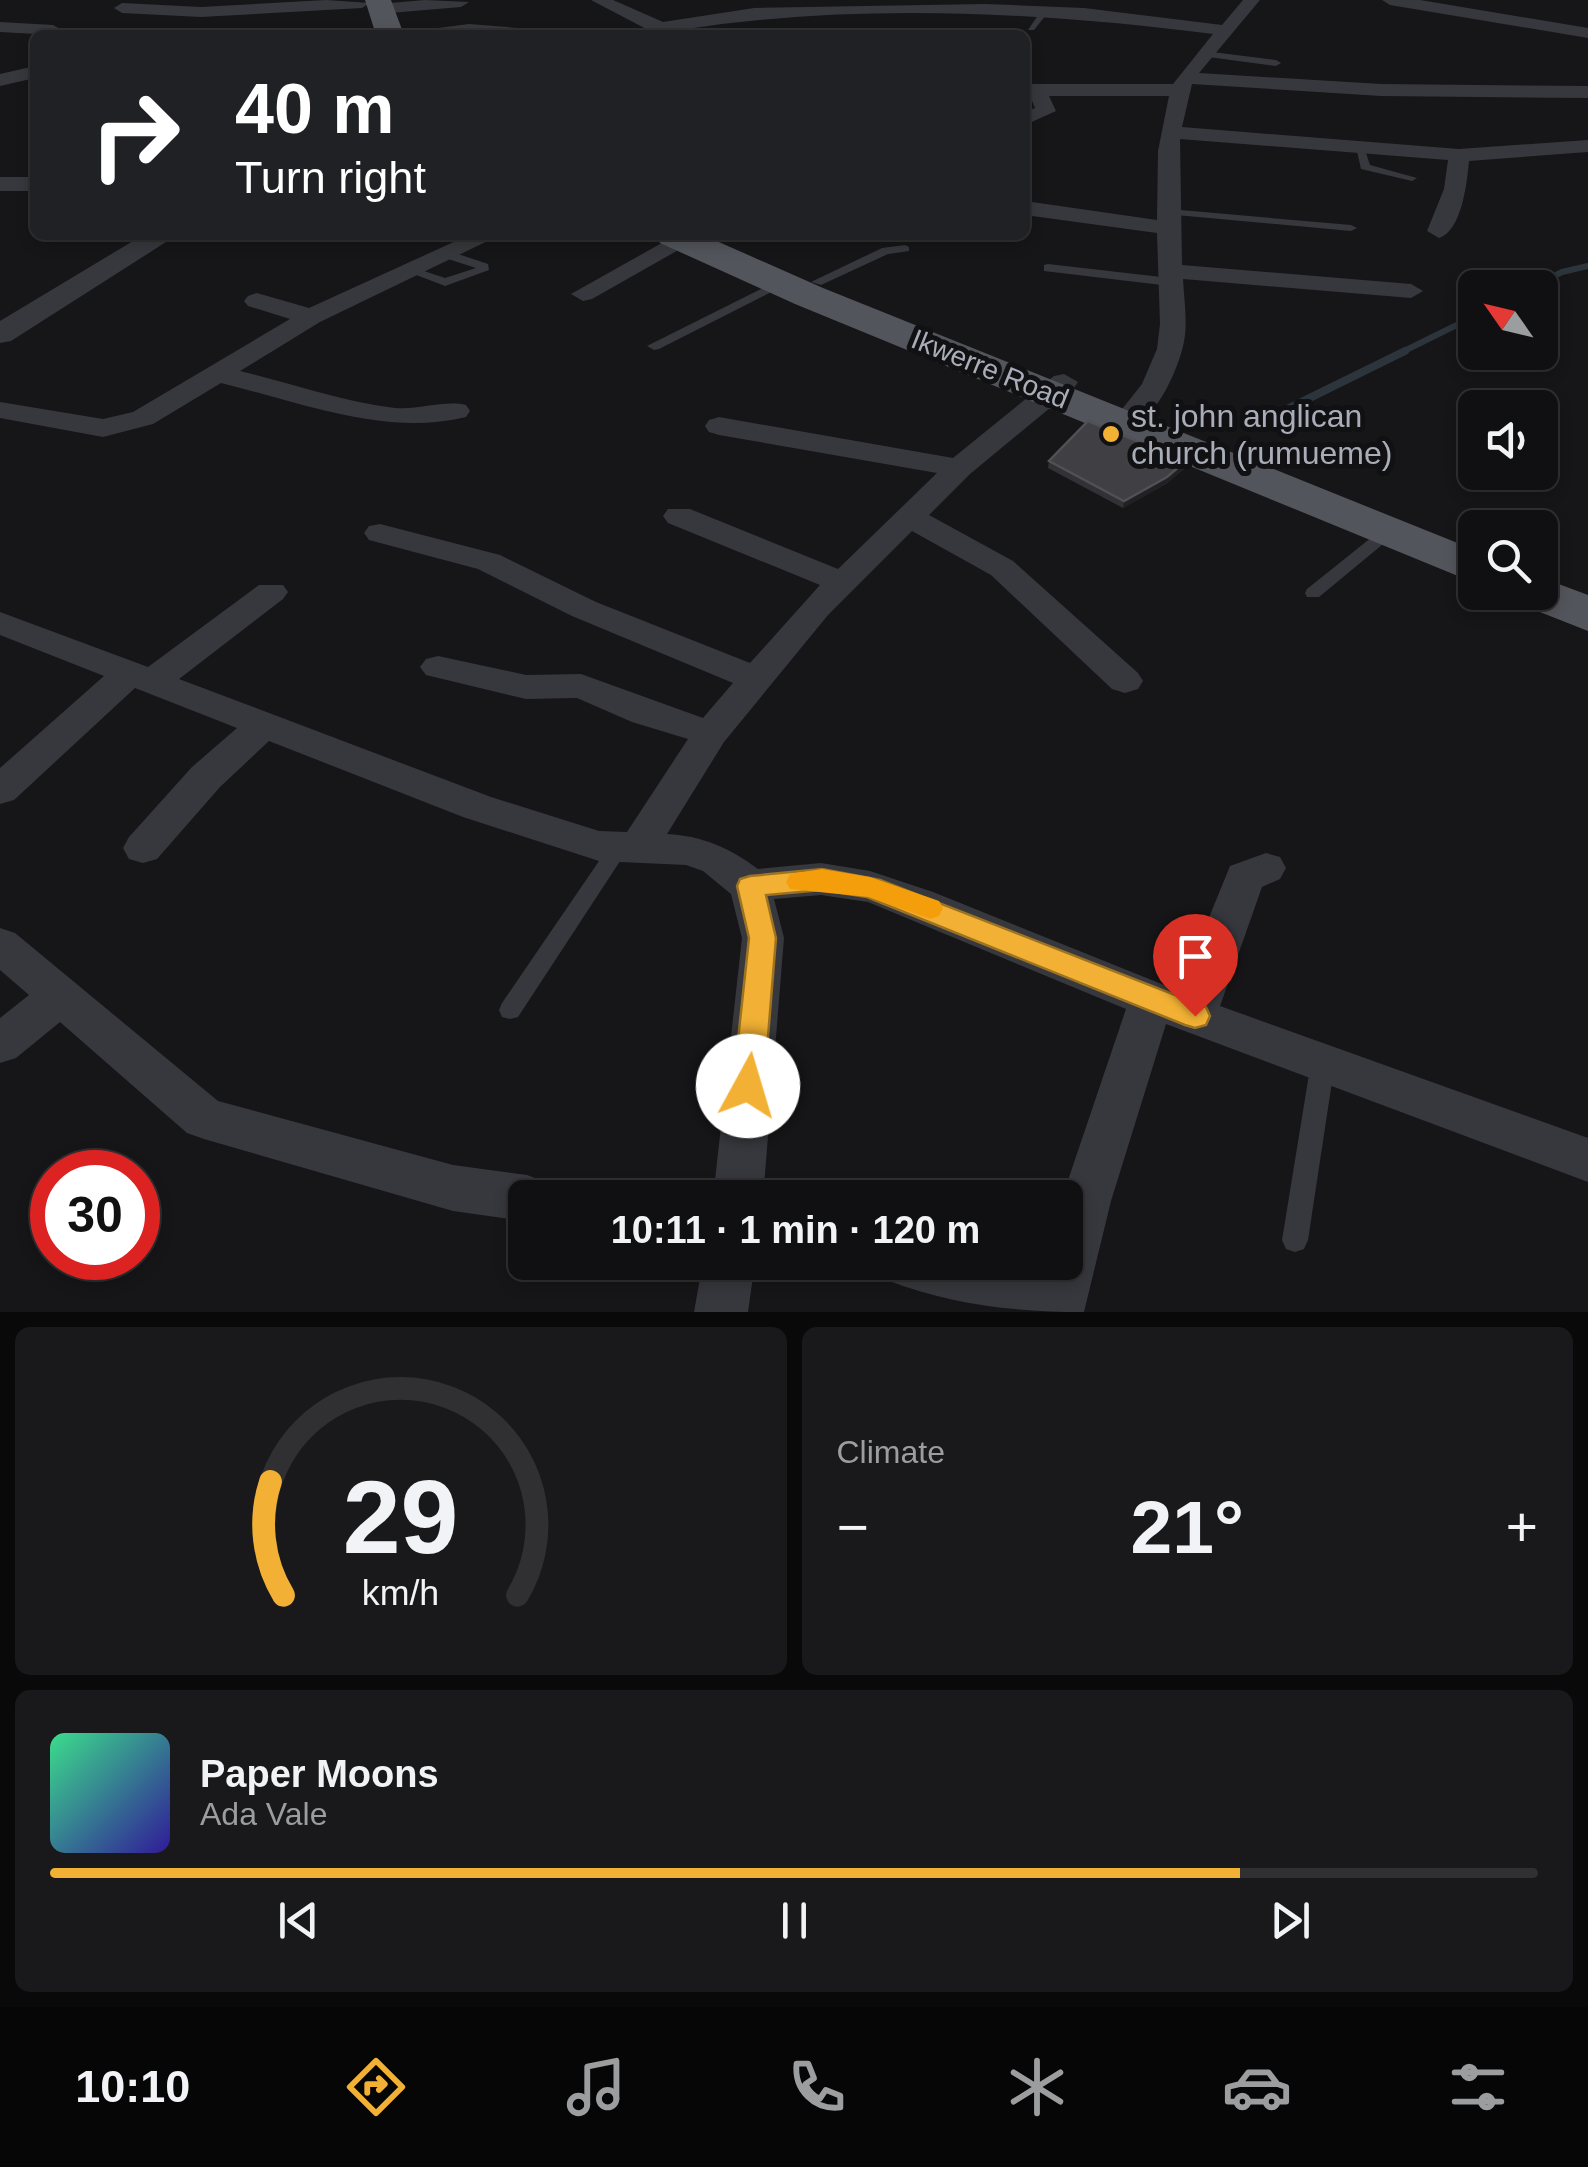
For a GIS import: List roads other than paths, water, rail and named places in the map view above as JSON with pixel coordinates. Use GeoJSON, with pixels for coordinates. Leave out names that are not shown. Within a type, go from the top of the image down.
{"type":"FeatureCollection","features":[{"type":"Feature","properties":{"kind":"main road"},"geometry":{"type":"LineString","coordinates":[[369,9],[386,30]]}},
{"type":"Feature","properties":{"kind":"main road","name":"Ikwerre Road"},"geometry":{"type":"LineString","coordinates":[[695,240],[1130,417],[1458,542]]}},
{"type":"Feature","properties":{"kind":"main road","name":"Ikwerre Road"},"geometry":{"type":"LineString","coordinates":[[1130,417],[1458,561]]}},
{"type":"Feature","properties":{"kind":"main road"},"geometry":{"type":"LineString","coordinates":[[1558,581],[1588,593]]}},
{"type":"Feature","properties":{"kind":"main road"},"geometry":{"type":"LineString","coordinates":[[1558,602],[1588,614]]}},
{"type":"Feature","properties":{"kind":"street"},"geometry":{"type":"LineString","coordinates":[[1130,417],[1158,379],[1172,338],[1168,220],[1172,132],[1182,84],[1252,0]]}},
{"type":"Feature","properties":{"kind":"street"},"geometry":{"type":"LineString","coordinates":[[1390,0],[1588,33]]}},
{"type":"Feature","properties":{"kind":"street"},"geometry":{"type":"LineString","coordinates":[[607,1],[663,30]]}},
{"type":"Feature","properties":{"kind":"street"},"geometry":{"type":"LineString","coordinates":[[122,8],[201,12],[369,9],[461,2]]}},
{"type":"Feature","properties":{"kind":"street"},"geometry":{"type":"LineString","coordinates":[[658,28],[728,14],[836,7],[947,18],[981,5],[1224,30]]}},
{"type":"Feature","properties":{"kind":"street"},"geometry":{"type":"LineString","coordinates":[[803,12],[808,30]]}},
{"type":"Feature","properties":{"kind":"street"},"geometry":{"type":"LineString","coordinates":[[0,27],[53,30]]}},
{"type":"Feature","properties":{"kind":"street"},"geometry":{"type":"LineString","coordinates":[[0,80],[30,73]]}},
{"type":"Feature","properties":{"kind":"street"},"geometry":{"type":"LineString","coordinates":[[1031,90],[1182,84],[1588,92]]}},
{"type":"Feature","properties":{"kind":"street"},"geometry":{"type":"LineString","coordinates":[[1030,127],[1046,111],[1031,90]]}},
{"type":"Feature","properties":{"kind":"street"},"geometry":{"type":"LineString","coordinates":[[1172,132],[1460,155],[1588,146]]}},
{"type":"Feature","properties":{"kind":"street"},"geometry":{"type":"LineString","coordinates":[[1439,230],[1456,189],[1460,155]]}},
{"type":"Feature","properties":{"kind":"street"},"geometry":{"type":"LineString","coordinates":[[0,184],[30,184]]}},
{"type":"Feature","properties":{"kind":"street"},"geometry":{"type":"LineString","coordinates":[[1030,208],[1168,220]]}},
{"type":"Feature","properties":{"kind":"street"},"geometry":{"type":"LineString","coordinates":[[0,312],[121,240]]}},
{"type":"Feature","properties":{"kind":"street"},"geometry":{"type":"LineString","coordinates":[[0,334],[155,240]]}},
{"type":"Feature","properties":{"kind":"street"},"geometry":{"type":"LineString","coordinates":[[0,410],[88,426],[119,427],[143,418],[310,317],[478,240]]}},
{"type":"Feature","properties":{"kind":"street"},"geometry":{"type":"LineString","coordinates":[[583,294],[682,240]]}},
{"type":"Feature","properties":{"kind":"street"},"geometry":{"type":"LineString","coordinates":[[1170,277],[1411,290]]}},
{"type":"Feature","properties":{"kind":"street"},"geometry":{"type":"LineString","coordinates":[[258,301],[310,317]]}},
{"type":"Feature","properties":{"kind":"street"},"geometry":{"type":"LineString","coordinates":[[218,374],[394,416],[428,418],[456,411]]}},
{"type":"Feature","properties":{"kind":"street"},"geometry":{"type":"LineString","coordinates":[[628,847],[754,678],[842,582],[959,468],[1055,387]]}},
{"type":"Feature","properties":{"kind":"street"},"geometry":{"type":"LineString","coordinates":[[719,426],[959,468]]}},
{"type":"Feature","properties":{"kind":"street"},"geometry":{"type":"LineString","coordinates":[[679,516],[842,582]]}},
{"type":"Feature","properties":{"kind":"street"},"geometry":{"type":"LineString","coordinates":[[910,517],[1002,568],[1125,682]]}},
{"type":"Feature","properties":{"kind":"street"},"geometry":{"type":"LineString","coordinates":[[380,533],[489,562],[584,610],[754,678]]}},
{"type":"Feature","properties":{"kind":"street"},"geometry":{"type":"LineString","coordinates":[[0,790],[142,676],[272,592]]}},
{"type":"Feature","properties":{"kind":"street"},"geometry":{"type":"LineString","coordinates":[[0,623],[266,722],[477,807],[599,846],[688,850],[717,860],[750,886],[762,938],[740,1180]]}},
{"type":"Feature","properties":{"kind":"street"},"geometry":{"type":"LineString","coordinates":[[438,667],[526,687],[580,686],[645,713],[711,732]]}},
{"type":"Feature","properties":{"kind":"street"},"geometry":{"type":"LineString","coordinates":[[144,848],[206,777],[266,722]]}},
{"type":"Feature","properties":{"kind":"street"},"geometry":{"type":"LineString","coordinates":[[971,1280],[1058,1304],[1086,1201],[1173,1008],[1205,977],[1245,876],[1266,868]]}},
{"type":"Feature","properties":{"kind":"street"},"geometry":{"type":"LineString","coordinates":[[750,886],[822,880],[870,887],[1173,1008],[1588,1160]]}},
{"type":"Feature","properties":{"kind":"street"},"geometry":{"type":"LineString","coordinates":[[0,946],[204,1118],[454,1188],[508,1195]]}},
{"type":"Feature","properties":{"kind":"street"},"geometry":{"type":"LineString","coordinates":[[0,1044],[60,996]]}},
{"type":"Feature","properties":{"kind":"street"},"geometry":{"type":"LineString","coordinates":[[721,1312],[726,1280]]}},
{"type":"Feature","properties":{"kind":"lane"},"geometry":{"type":"LineString","coordinates":[[1031,28],[1046,10]]}},
{"type":"Feature","properties":{"kind":"lane"},"geometry":{"type":"LineString","coordinates":[[1204,54],[1276,63]]}},
{"type":"Feature","properties":{"kind":"lane"},"geometry":{"type":"LineString","coordinates":[[1360,149],[1364,166],[1412,178]]}},
{"type":"Feature","properties":{"kind":"lane"},"geometry":{"type":"LineString","coordinates":[[1168,220],[1352,228]]}},
{"type":"Feature","properties":{"kind":"lane"},"geometry":{"type":"LineString","coordinates":[[654,346],[800,282],[886,251],[905,249]]}},
{"type":"Feature","properties":{"kind":"lane"},"geometry":{"type":"LineString","coordinates":[[412,271],[445,282],[484,266],[449,255]]}},
{"type":"Feature","properties":{"kind":"lane"},"geometry":{"type":"LineString","coordinates":[[1048,268],[1170,277]]}},
{"type":"Feature","properties":{"kind":"lane"},"geometry":{"type":"LineString","coordinates":[[1314,594],[1388,532]]}},
{"type":"Feature","properties":{"kind":"lane"},"geometry":{"type":"LineString","coordinates":[[510,1010],[628,847]]}},
{"type":"Feature","properties":{"kind":"lane"},"geometry":{"type":"LineString","coordinates":[[1295,1240],[1322,1062]]}},
{"type":"Feature","properties":{"kind":"waterway"},"geometry":{"type":"LineString","coordinates":[[1558,274],[1588,266]]}},
{"type":"Feature","properties":{"kind":"waterway"},"geometry":{"type":"LineString","coordinates":[[1400,353],[1458,324]]}},
{"type":"Feature","properties":{"kind":"waterway"},"geometry":{"type":"LineString","coordinates":[[1265,420],[1405,351]]}},
{"type":"Feature","properties":{"kind":"place","name":"st. john anglican church (rumueme)"},"geometry":{"type":"Point","coordinates":[1111,434]}}]}
